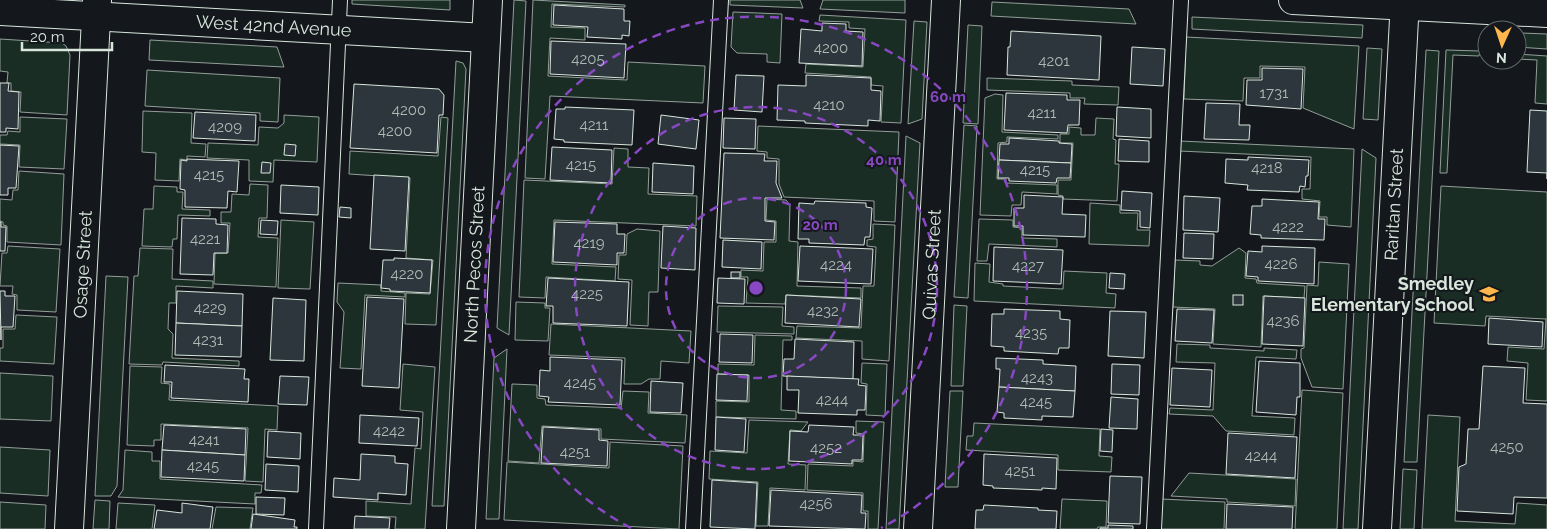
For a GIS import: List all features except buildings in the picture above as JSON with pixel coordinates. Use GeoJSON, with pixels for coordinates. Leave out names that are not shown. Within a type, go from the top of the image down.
{"type":"FeatureCollection","features":[{"type":"Feature","properties":{"kind":"street","name":"North Pecos Street"},"geometry":{"type":"LineString","coordinates":[[461,529],[488,0]]}},
{"type":"Feature","properties":{"kind":"street","name":"Quivas Street"},"geometry":{"type":"LineString","coordinates":[[918,529],[946,0]]}},
{"type":"Feature","properties":{"kind":"street"},"geometry":{"type":"LineString","coordinates":[[1293,0],[1405,3],[1547,13]]}},
{"type":"Feature","properties":{"kind":"street","name":"Raritan Street"},"geometry":{"type":"LineString","coordinates":[[1377,529],[1405,3]]}},
{"type":"Feature","properties":{"kind":"street","name":"West 42nd Avenue"},"geometry":{"type":"LineString","coordinates":[[0,11],[96,8],[338,30],[486,38]]}},
{"type":"Feature","properties":{"kind":"street","name":"Osage Street"},"geometry":{"type":"LineString","coordinates":[[70,529],[96,8]]}},
{"type":"Feature","properties":{"kind":"lane"},"geometry":{"type":"LineString","coordinates":[[316,529],[340,0]]}},
{"type":"Feature","properties":{"kind":"lane"},"geometry":{"type":"LineString","coordinates":[[693,529],[721,0]]}},
{"type":"Feature","properties":{"kind":"lane"},"geometry":{"type":"LineString","coordinates":[[1154,529],[1181,0]]}},
{"type":"Feature","properties":{"kind":"green space"},"geometry":{"type":"Polygon","coordinates":[[[352,0],[450,0],[450,10],[352,4],[352,0]]]}},
{"type":"Feature","properties":{"kind":"green space"},"geometry":{"type":"Polygon","coordinates":[[[514,0],[526,1],[509,335],[497,328],[514,0]]]}},
{"type":"Feature","properties":{"kind":"green space"},"geometry":{"type":"Polygon","coordinates":[[[533,0],[625,5],[625,7],[552,4],[551,27],[585,28],[585,40],[550,38],[548,76],[627,80],[628,62],[705,66],[703,103],[550,96],[545,179],[525,178],[533,0]]]}},
{"type":"Feature","properties":{"kind":"green space"},"geometry":{"type":"Polygon","coordinates":[[[730,0],[800,0],[803,8],[730,5],[730,0]]]}},
{"type":"Feature","properties":{"kind":"green space"},"geometry":{"type":"Polygon","coordinates":[[[823,0],[905,0],[905,13],[820,9],[823,0]]]}},
{"type":"Feature","properties":{"kind":"green space"},"geometry":{"type":"Polygon","coordinates":[[[992,2],[1129,9],[1136,24],[991,16],[992,2]]]}},
{"type":"Feature","properties":{"kind":"green space"},"geometry":{"type":"Polygon","coordinates":[[[733,12],[782,14],[780,63],[767,62],[767,54],[737,53],[731,47],[733,12]]]}},
{"type":"Feature","properties":{"kind":"green space"},"geometry":{"type":"Polygon","coordinates":[[[820,15],[906,20],[901,123],[881,122],[883,86],[871,85],[871,77],[805,73],[806,64],[863,67],[865,29],[849,28],[849,22],[819,21],[820,15]]]}},
{"type":"Feature","properties":{"kind":"green space"},"geometry":{"type":"Polygon","coordinates":[[[1192,17],[1363,25],[1362,38],[1192,29],[1192,17]]]}},
{"type":"Feature","properties":{"kind":"green space"},"geometry":{"type":"Polygon","coordinates":[[[914,21],[927,22],[922,119],[908,124],[914,21]]]}},
{"type":"Feature","properties":{"kind":"green space"},"geometry":{"type":"Polygon","coordinates":[[[968,25],[982,26],[978,124],[963,123],[968,25]]]}},
{"type":"Feature","properties":{"kind":"green space"},"geometry":{"type":"Polygon","coordinates":[[[1527,33],[1547,34],[1547,49],[1527,48],[1527,33]]]}},
{"type":"Feature","properties":{"kind":"green space"},"geometry":{"type":"Polygon","coordinates":[[[1186,37],[1359,46],[1354,129],[1303,108],[1305,67],[1260,66],[1260,78],[1244,78],[1243,101],[1184,99],[1186,37]]]}},
{"type":"Feature","properties":{"kind":"green space"},"geometry":{"type":"Polygon","coordinates":[[[0,39],[62,43],[66,46],[70,55],[67,115],[20,112],[21,92],[11,91],[11,83],[7,83],[8,72],[0,71],[0,39]]]}},
{"type":"Feature","properties":{"kind":"green space"},"geometry":{"type":"Polygon","coordinates":[[[150,40],[277,47],[284,67],[149,60],[150,40]]]}},
{"type":"Feature","properties":{"kind":"green space"},"geometry":{"type":"Polygon","coordinates":[[[1367,48],[1382,49],[1378,120],[1363,119],[1367,48]]]}},
{"type":"Feature","properties":{"kind":"green space"},"geometry":{"type":"Polygon","coordinates":[[[1426,50],[1439,51],[1417,462],[1404,462],[1426,50]]]}},
{"type":"Feature","properties":{"kind":"green space"},"geometry":{"type":"Polygon","coordinates":[[[1446,50],[1477,51],[1477,56],[1453,55],[1447,173],[1440,173],[1446,50]]]}},
{"type":"Feature","properties":{"kind":"green space"},"geometry":{"type":"Polygon","coordinates":[[[1527,55],[1547,56],[1547,104],[1535,103],[1537,60],[1527,60],[1527,55]]]}},
{"type":"Feature","properties":{"kind":"green space"},"geometry":{"type":"Polygon","coordinates":[[[456,61],[463,63],[466,69],[444,506],[432,506],[456,61]]]}},
{"type":"Feature","properties":{"kind":"green space"},"geometry":{"type":"Polygon","coordinates":[[[147,70],[280,78],[278,122],[260,121],[260,113],[145,106],[147,70]]]}},
{"type":"Feature","properties":{"kind":"green space"},"geometry":{"type":"Polygon","coordinates":[[[987,78],[1072,81],[1072,85],[1119,87],[1118,105],[1084,104],[1085,98],[1070,98],[1070,93],[987,90],[987,78]]]}},
{"type":"Feature","properties":{"kind":"green space"},"geometry":{"type":"Polygon","coordinates":[[[995,94],[1003,95],[1002,132],[1058,135],[1058,139],[1007,137],[1007,142],[998,143],[997,179],[1006,179],[1006,183],[1057,185],[1057,194],[1022,192],[1021,205],[1012,205],[1011,216],[980,215],[985,98],[995,94]]]}},
{"type":"Feature","properties":{"kind":"green space"},"geometry":{"type":"Polygon","coordinates":[[[143,111],[192,113],[191,143],[206,144],[205,157],[187,156],[187,160],[180,159],[179,181],[155,180],[156,153],[142,152],[143,111]]]}},
{"type":"Feature","properties":{"kind":"green space"},"geometry":{"type":"Polygon","coordinates":[[[284,115],[319,117],[317,162],[274,160],[273,182],[249,181],[249,160],[207,158],[208,143],[258,145],[259,127],[278,128],[284,123],[284,115]]]}},
{"type":"Feature","properties":{"kind":"green space"},"geometry":{"type":"Polygon","coordinates":[[[20,117],[67,119],[64,169],[19,167],[20,145],[0,144],[0,135],[7,135],[8,131],[20,132],[20,117]]]}},
{"type":"Feature","properties":{"kind":"green space"},"geometry":{"type":"Polygon","coordinates":[[[441,117],[448,118],[436,325],[405,324],[406,293],[430,294],[433,260],[406,258],[410,178],[349,174],[350,151],[438,156],[441,117]]]}},
{"type":"Feature","properties":{"kind":"green space"},"geometry":{"type":"Polygon","coordinates":[[[1096,118],[1114,119],[1113,139],[1116,140],[1115,164],[1119,164],[1117,201],[1063,199],[1063,196],[1058,195],[1058,180],[1071,180],[1073,143],[1060,143],[1060,134],[1069,134],[1069,127],[1081,128],[1081,135],[1095,135],[1096,118]]]}},
{"type":"Feature","properties":{"kind":"green space"},"geometry":{"type":"Polygon","coordinates":[[[964,125],[977,126],[968,298],[954,297],[964,125]]]}},
{"type":"Feature","properties":{"kind":"green space"},"geometry":{"type":"Polygon","coordinates":[[[758,126],[899,132],[895,222],[874,221],[874,201],[784,197],[779,184],[779,159],[767,158],[767,152],[757,151],[758,126]]]}},
{"type":"Feature","properties":{"kind":"green space"},"geometry":{"type":"Polygon","coordinates":[[[906,136],[920,143],[899,529],[886,529],[906,136]]]}},
{"type":"Feature","properties":{"kind":"green space"},"geometry":{"type":"Polygon","coordinates":[[[1180,141],[1354,149],[1351,227],[1327,225],[1327,217],[1319,217],[1320,201],[1302,199],[1302,189],[1310,189],[1311,157],[1179,151],[1180,141]]]}},
{"type":"Feature","properties":{"kind":"green space"},"geometry":{"type":"Polygon","coordinates":[[[614,148],[628,149],[628,167],[649,168],[648,194],[697,196],[696,226],[554,220],[552,264],[616,267],[615,281],[546,277],[545,298],[519,297],[524,180],[612,184],[614,148]]]}},
{"type":"Feature","properties":{"kind":"green space"},"geometry":{"type":"Polygon","coordinates":[[[1362,149],[1376,158],[1358,529],[1343,529],[1362,149]]]}},
{"type":"Feature","properties":{"kind":"green space"},"geometry":{"type":"Polygon","coordinates":[[[19,171],[64,174],[61,245],[7,242],[7,226],[3,225],[3,222],[0,221],[0,199],[12,200],[13,190],[18,190],[19,171]]]}},
{"type":"Feature","properties":{"kind":"green space"},"geometry":{"type":"Polygon","coordinates":[[[250,184],[268,185],[267,218],[259,218],[258,237],[278,238],[276,287],[214,284],[215,253],[228,253],[230,223],[221,223],[221,212],[231,212],[232,194],[249,195],[250,184]]]}},
{"type":"Feature","properties":{"kind":"green space"},"geometry":{"type":"Polygon","coordinates":[[[154,186],[177,187],[177,192],[183,192],[182,209],[210,210],[210,216],[178,215],[177,239],[173,239],[172,247],[142,246],[144,209],[153,209],[154,186]]]}},
{"type":"Feature","properties":{"kind":"green space"},"geometry":{"type":"Polygon","coordinates":[[[1441,186],[1547,192],[1547,401],[1526,400],[1528,363],[1507,361],[1508,347],[1544,349],[1546,319],[1486,316],[1485,326],[1434,323],[1441,186]]]}},
{"type":"Feature","properties":{"kind":"green space"},"geometry":{"type":"Polygon","coordinates":[[[767,199],[786,200],[790,205],[789,241],[798,242],[797,286],[861,288],[861,298],[786,295],[785,304],[746,303],[748,277],[741,277],[741,270],[763,271],[764,242],[776,242],[776,221],[766,220],[767,199]]]}},
{"type":"Feature","properties":{"kind":"green space"},"geometry":{"type":"Polygon","coordinates":[[[1090,203],[1120,205],[1120,213],[1138,213],[1137,230],[1150,230],[1149,246],[1089,244],[1090,203]]]}},
{"type":"Feature","properties":{"kind":"green space"},"geometry":{"type":"Polygon","coordinates":[[[979,219],[1013,220],[1013,227],[1022,228],[1022,238],[1057,239],[1057,247],[989,244],[987,261],[977,261],[979,219]]]}},
{"type":"Feature","properties":{"kind":"green space"},"geometry":{"type":"Polygon","coordinates":[[[281,220],[314,222],[310,289],[278,288],[281,220]]]}},
{"type":"Feature","properties":{"kind":"green space"},"geometry":{"type":"Polygon","coordinates":[[[873,224],[895,225],[889,361],[862,359],[862,341],[796,338],[797,326],[861,328],[863,286],[874,286],[876,247],[867,246],[867,240],[873,239],[873,224]]]}},
{"type":"Feature","properties":{"kind":"green space"},"geometry":{"type":"Polygon","coordinates":[[[637,229],[660,231],[658,292],[649,292],[648,326],[630,325],[632,280],[618,279],[619,255],[626,255],[627,234],[637,229]]]}},
{"type":"Feature","properties":{"kind":"green space"},"geometry":{"type":"Polygon","coordinates":[[[8,246],[60,249],[56,312],[17,310],[17,295],[12,294],[13,286],[0,286],[2,253],[7,253],[8,246]]]}},
{"type":"Feature","properties":{"kind":"green space"},"geometry":{"type":"Polygon","coordinates":[[[140,248],[173,249],[172,279],[213,281],[213,288],[176,286],[176,303],[169,303],[168,329],[173,334],[172,358],[239,361],[239,366],[163,362],[162,365],[129,364],[134,276],[138,276],[140,248]]]}},
{"type":"Feature","properties":{"kind":"green space"},"geometry":{"type":"Polygon","coordinates":[[[1239,248],[1246,253],[1245,278],[1256,279],[1257,283],[1305,286],[1304,298],[1263,296],[1261,347],[1213,344],[1215,309],[1173,307],[1175,260],[1200,261],[1200,265],[1212,266],[1239,248]]]}},
{"type":"Feature","properties":{"kind":"green space"},"geometry":{"type":"Polygon","coordinates":[[[1319,262],[1349,264],[1343,389],[1312,387],[1301,358],[1301,349],[1304,348],[1307,285],[1318,286],[1319,262]]]}},
{"type":"Feature","properties":{"kind":"green space"},"geometry":{"type":"Polygon","coordinates":[[[975,263],[990,264],[989,282],[1003,284],[1003,286],[1063,289],[1064,271],[1107,273],[1106,293],[1116,294],[1115,308],[974,301],[975,263]]]}},
{"type":"Feature","properties":{"kind":"green space"},"geometry":{"type":"Polygon","coordinates":[[[106,276],[128,277],[117,486],[111,496],[95,496],[106,276]]]}},
{"type":"Feature","properties":{"kind":"green space"},"geometry":{"type":"Polygon","coordinates":[[[338,283],[381,285],[381,291],[405,293],[405,297],[365,295],[361,369],[340,368],[344,312],[337,302],[338,283]]]}},
{"type":"Feature","properties":{"kind":"green space"},"geometry":{"type":"Polygon","coordinates":[[[516,302],[545,303],[545,308],[550,308],[548,341],[515,340],[516,302]]]}},
{"type":"Feature","properties":{"kind":"green space"},"geometry":{"type":"Polygon","coordinates":[[[954,305],[967,306],[963,386],[951,386],[954,305]]]}},
{"type":"Feature","properties":{"kind":"green space"},"geometry":{"type":"Polygon","coordinates":[[[718,306],[783,307],[782,326],[794,327],[794,334],[717,332],[718,306]]]}},
{"type":"Feature","properties":{"kind":"green space"},"geometry":{"type":"Polygon","coordinates":[[[16,315],[57,317],[54,364],[0,361],[0,348],[3,348],[3,329],[15,329],[16,315]]]}},
{"type":"Feature","properties":{"kind":"green space"},"geometry":{"type":"Polygon","coordinates":[[[551,324],[691,331],[689,363],[661,361],[660,379],[649,379],[641,384],[624,384],[625,358],[549,355],[551,324]]]}},
{"type":"Feature","properties":{"kind":"green space"},"geometry":{"type":"Polygon","coordinates":[[[755,335],[792,336],[792,340],[783,340],[781,410],[796,411],[796,419],[716,417],[716,401],[749,402],[749,375],[718,374],[718,364],[754,365],[755,335]]]}},
{"type":"Feature","properties":{"kind":"green space"},"geometry":{"type":"Polygon","coordinates":[[[1177,344],[1210,345],[1210,348],[1264,351],[1264,348],[1297,350],[1296,359],[1256,357],[1252,416],[1295,418],[1294,435],[1226,431],[1213,416],[1169,414],[1170,408],[1213,410],[1215,363],[1176,362],[1177,344]]]}},
{"type":"Feature","properties":{"kind":"green space"},"geometry":{"type":"Polygon","coordinates":[[[507,349],[499,519],[486,519],[494,358],[507,349]]]}},
{"type":"Feature","properties":{"kind":"green space"},"geometry":{"type":"Polygon","coordinates":[[[862,363],[887,364],[885,416],[866,415],[867,384],[861,383],[862,363]]]}},
{"type":"Feature","properties":{"kind":"green space"},"geometry":{"type":"Polygon","coordinates":[[[403,364],[435,367],[425,529],[395,529],[396,517],[366,516],[366,501],[411,504],[415,448],[421,449],[423,412],[400,410],[403,364]]]}},
{"type":"Feature","properties":{"kind":"green space"},"geometry":{"type":"Polygon","coordinates":[[[130,366],[162,367],[161,383],[170,384],[169,400],[278,406],[277,430],[265,429],[263,482],[245,481],[248,428],[161,424],[161,440],[154,440],[154,446],[127,445],[130,366]]]}},
{"type":"Feature","properties":{"kind":"green space"},"geometry":{"type":"Polygon","coordinates":[[[0,373],[53,376],[51,421],[0,419],[0,373]]]}},
{"type":"Feature","properties":{"kind":"green space"},"geometry":{"type":"Polygon","coordinates":[[[512,384],[537,385],[537,398],[545,399],[546,405],[621,408],[623,391],[649,392],[648,413],[687,415],[685,443],[601,439],[601,429],[542,426],[539,463],[508,461],[512,384]]]}},
{"type":"Feature","properties":{"kind":"green space"},"geometry":{"type":"Polygon","coordinates":[[[1302,390],[1343,393],[1337,529],[1295,529],[1302,390]]]}},
{"type":"Feature","properties":{"kind":"green space"},"geometry":{"type":"Polygon","coordinates":[[[950,391],[963,391],[958,487],[945,487],[950,391]]]}},
{"type":"Feature","properties":{"kind":"green space"},"geometry":{"type":"Polygon","coordinates":[[[1428,415],[1460,417],[1455,521],[1515,524],[1517,503],[1547,505],[1547,529],[1422,529],[1428,415]]]}},
{"type":"Feature","properties":{"kind":"green space"},"geometry":{"type":"Polygon","coordinates":[[[749,420],[808,422],[801,431],[790,430],[788,464],[806,465],[805,490],[770,488],[768,526],[756,526],[758,482],[709,479],[710,451],[747,453],[749,420]]]}},
{"type":"Feature","properties":{"kind":"green space"},"geometry":{"type":"Polygon","coordinates":[[[856,421],[884,422],[878,529],[868,529],[868,511],[863,511],[863,493],[807,490],[808,464],[853,466],[853,461],[863,462],[864,434],[856,433],[856,421]]]}},
{"type":"Feature","properties":{"kind":"green space"},"geometry":{"type":"Polygon","coordinates":[[[974,423],[1100,429],[1099,456],[1112,457],[1111,472],[1058,470],[1058,455],[966,450],[967,436],[973,436],[974,423]]]}},
{"type":"Feature","properties":{"kind":"green space"},"geometry":{"type":"Polygon","coordinates":[[[610,442],[683,446],[679,529],[504,520],[507,462],[609,468],[610,442]]]}},
{"type":"Feature","properties":{"kind":"green space"},"geometry":{"type":"Polygon","coordinates":[[[0,447],[50,450],[48,496],[0,493],[0,447]]]}},
{"type":"Feature","properties":{"kind":"green space"},"geometry":{"type":"Polygon","coordinates":[[[125,450],[152,452],[152,461],[160,461],[160,479],[262,485],[261,493],[255,493],[255,504],[118,497],[123,490],[125,450]]]}},
{"type":"Feature","properties":{"kind":"green space"},"geometry":{"type":"Polygon","coordinates":[[[1403,469],[1417,470],[1414,529],[1400,529],[1403,469]]]}},
{"type":"Feature","properties":{"kind":"green space"},"geometry":{"type":"Polygon","coordinates":[[[1189,473],[1296,479],[1295,506],[1227,502],[1227,499],[1171,496],[1189,473]]]}},
{"type":"Feature","properties":{"kind":"green space"},"geometry":{"type":"Polygon","coordinates":[[[1062,499],[1107,501],[1106,527],[1098,527],[1097,529],[1060,529],[1062,499]]]}},
{"type":"Feature","properties":{"kind":"green space"},"geometry":{"type":"Polygon","coordinates":[[[1161,499],[1225,502],[1224,529],[1160,529],[1161,499]]]}},
{"type":"Feature","properties":{"kind":"green space"},"geometry":{"type":"Polygon","coordinates":[[[95,500],[110,501],[109,529],[93,529],[95,500]]]}},
{"type":"Feature","properties":{"kind":"green space"},"geometry":{"type":"Polygon","coordinates":[[[0,502],[46,505],[45,529],[0,529],[0,502]]]}},
{"type":"Feature","properties":{"kind":"green space"},"geometry":{"type":"Polygon","coordinates":[[[118,503],[155,505],[152,529],[116,529],[118,503]]]}},
{"type":"Feature","properties":{"kind":"green space"},"geometry":{"type":"Polygon","coordinates":[[[216,507],[253,508],[250,529],[212,529],[216,507]]]}},
{"type":"Feature","properties":{"kind":"place","name":"Smedley Elementary School"},"geometry":{"type":"Point","coordinates":[1489,294]}}]}
